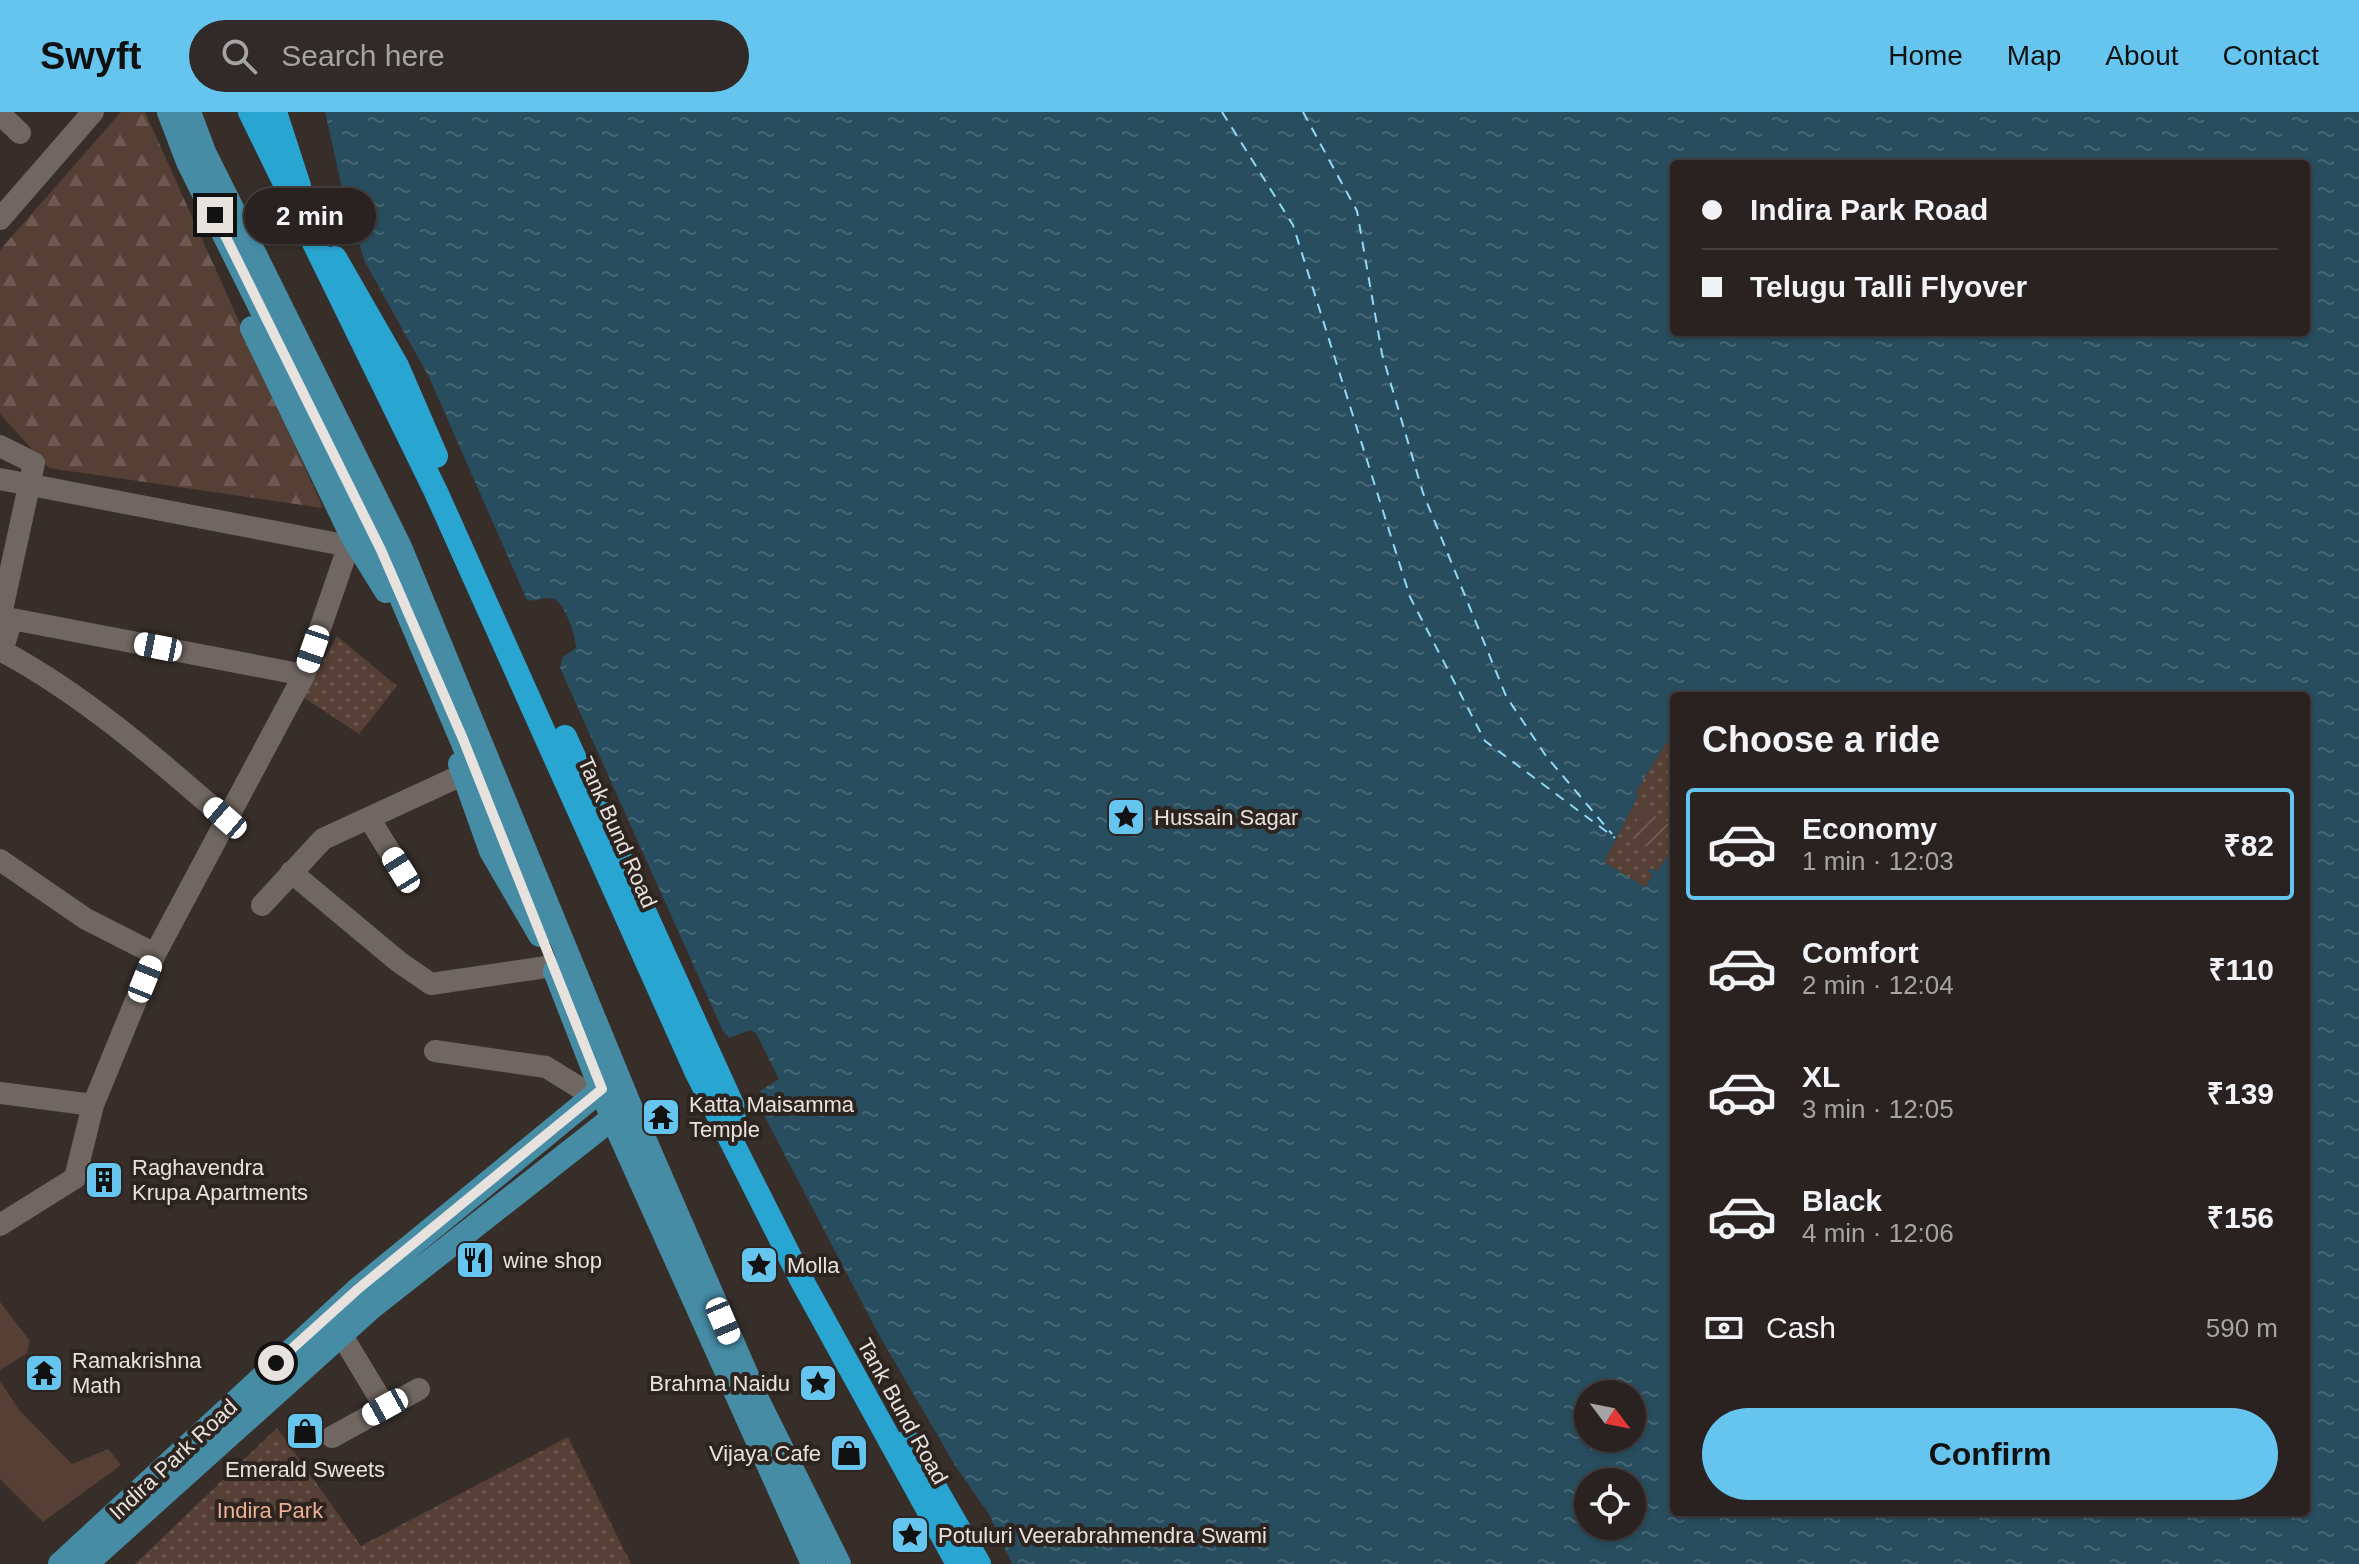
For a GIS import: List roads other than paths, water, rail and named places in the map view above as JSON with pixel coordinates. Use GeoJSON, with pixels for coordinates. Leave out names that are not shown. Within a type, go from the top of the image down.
{"type":"FeatureCollection","features":[{"type":"Feature","properties":{"kind":"highway","name":"Tank Bund Road"},"geometry":{"type":"LineString","coordinates":[[250,112],[436,492],[696,1069],[801,1279],[958,1564]]}},
{"type":"Feature","properties":{"kind":"highway"},"geometry":{"type":"LineString","coordinates":[[275,112],[311,219],[397,366],[744,1130],[815,1271],[979,1564]]}},
{"type":"Feature","properties":{"kind":"main road"},"geometry":{"type":"LineString","coordinates":[[153,112],[350,541],[416,649],[491,851],[540,935]]}},
{"type":"Feature","properties":{"kind":"main road"},"geometry":{"type":"LineString","coordinates":[[169,112],[188,162],[391,548],[540,935],[605,1088],[621,1112],[770,1428],[839,1564]]}},
{"type":"Feature","properties":{"kind":"main road"},"geometry":{"type":"LineString","coordinates":[[189,112],[204,152],[479,733],[575,980],[605,1088]]}},
{"type":"Feature","properties":{"kind":"main road","name":"Indira Park Road"},"geometry":{"type":"LineString","coordinates":[[60,1564],[358,1289],[605,1088]]}},
{"type":"Feature","properties":{"kind":"main road"},"geometry":{"type":"LineString","coordinates":[[621,1112],[813,1564]]}},
{"type":"Feature","properties":{"kind":"main road","name":"Indira Park Road"},"geometry":{"type":"LineString","coordinates":[[86,1564],[341,1334],[621,1112]]}},
{"type":"Feature","properties":{"kind":"street"},"geometry":{"type":"LineString","coordinates":[[2,214],[93,112]]}},
{"type":"Feature","properties":{"kind":"street"},"geometry":{"type":"LineString","coordinates":[[0,114],[20,133]]}},
{"type":"Feature","properties":{"kind":"street"},"geometry":{"type":"LineString","coordinates":[[0,446],[34,463],[4,622],[2,651],[45,676],[174,774],[225,818]]}},
{"type":"Feature","properties":{"kind":"street"},"geometry":{"type":"LineString","coordinates":[[0,479],[350,541],[304,675],[155,954],[93,1105],[75,1178],[0,1225]]}},
{"type":"Feature","properties":{"kind":"street"},"geometry":{"type":"LineString","coordinates":[[4,622],[304,675]]}},
{"type":"Feature","properties":{"kind":"street"},"geometry":{"type":"LineString","coordinates":[[262,905],[323,839],[464,774]]}},
{"type":"Feature","properties":{"kind":"street"},"geometry":{"type":"LineString","coordinates":[[369,818],[401,870]]}},
{"type":"Feature","properties":{"kind":"street"},"geometry":{"type":"LineString","coordinates":[[0,860],[86,919],[155,954]]}},
{"type":"Feature","properties":{"kind":"street"},"geometry":{"type":"LineString","coordinates":[[291,872],[399,962],[431,984],[553,966]]}},
{"type":"Feature","properties":{"kind":"street"},"geometry":{"type":"LineString","coordinates":[[435,1051],[546,1067],[605,1088]]}},
{"type":"Feature","properties":{"kind":"street"},"geometry":{"type":"LineString","coordinates":[[0,1093],[93,1105]]}},
{"type":"Feature","properties":{"kind":"street"},"geometry":{"type":"LineString","coordinates":[[341,1334],[385,1407]]}},
{"type":"Feature","properties":{"kind":"street"},"geometry":{"type":"LineString","coordinates":[[332,1437],[419,1389]]}},
{"type":"Feature","properties":{"kind":"water","name":"Hussain Sagar"},"geometry":{"type":"Polygon","coordinates":[[[325,112],[2359,112],[2359,1564],[1012,1564],[989,1514],[956,1467],[879,1335],[757,1102],[761,1090],[779,1079],[756,1033],[750,1030],[729,1038],[723,1031],[560,668],[563,657],[576,648],[566,613],[554,599],[527,600],[429,377],[365,262],[343,193],[325,112]]]}},
{"type":"Feature","properties":{"kind":"place","name":"Hussain Sagar"},"geometry":{"type":"Point","coordinates":[1126,817]}},
{"type":"Feature","properties":{"kind":"place","name":"Katta Maisamma Temple"},"geometry":{"type":"Point","coordinates":[661,1117]}},
{"type":"Feature","properties":{"kind":"place","name":"Raghavendra Krupa Apartments"},"geometry":{"type":"Point","coordinates":[104,1180]}},
{"type":"Feature","properties":{"kind":"place","name":"wine shop"},"geometry":{"type":"Point","coordinates":[475,1260]}},
{"type":"Feature","properties":{"kind":"place","name":"Molla"},"geometry":{"type":"Point","coordinates":[759,1265]}},
{"type":"Feature","properties":{"kind":"place","name":"Ramakrishna Math"},"geometry":{"type":"Point","coordinates":[44,1373]}},
{"type":"Feature","properties":{"kind":"place","name":"Brahma Naidu"},"geometry":{"type":"Point","coordinates":[818,1383]}},
{"type":"Feature","properties":{"kind":"place","name":"Emerald Sweets"},"geometry":{"type":"Point","coordinates":[305,1431]}},
{"type":"Feature","properties":{"kind":"place","name":"Vijaya Cafe"},"geometry":{"type":"Point","coordinates":[849,1453]}},
{"type":"Feature","properties":{"kind":"place","name":"Potuluri Veerabrahmendra Swami"},"geometry":{"type":"Point","coordinates":[910,1535]}},
{"type":"Feature","properties":{"kind":"park label","name":"Indira Park"},"geometry":{"type":"Point","coordinates":[270,1510]}}]}
